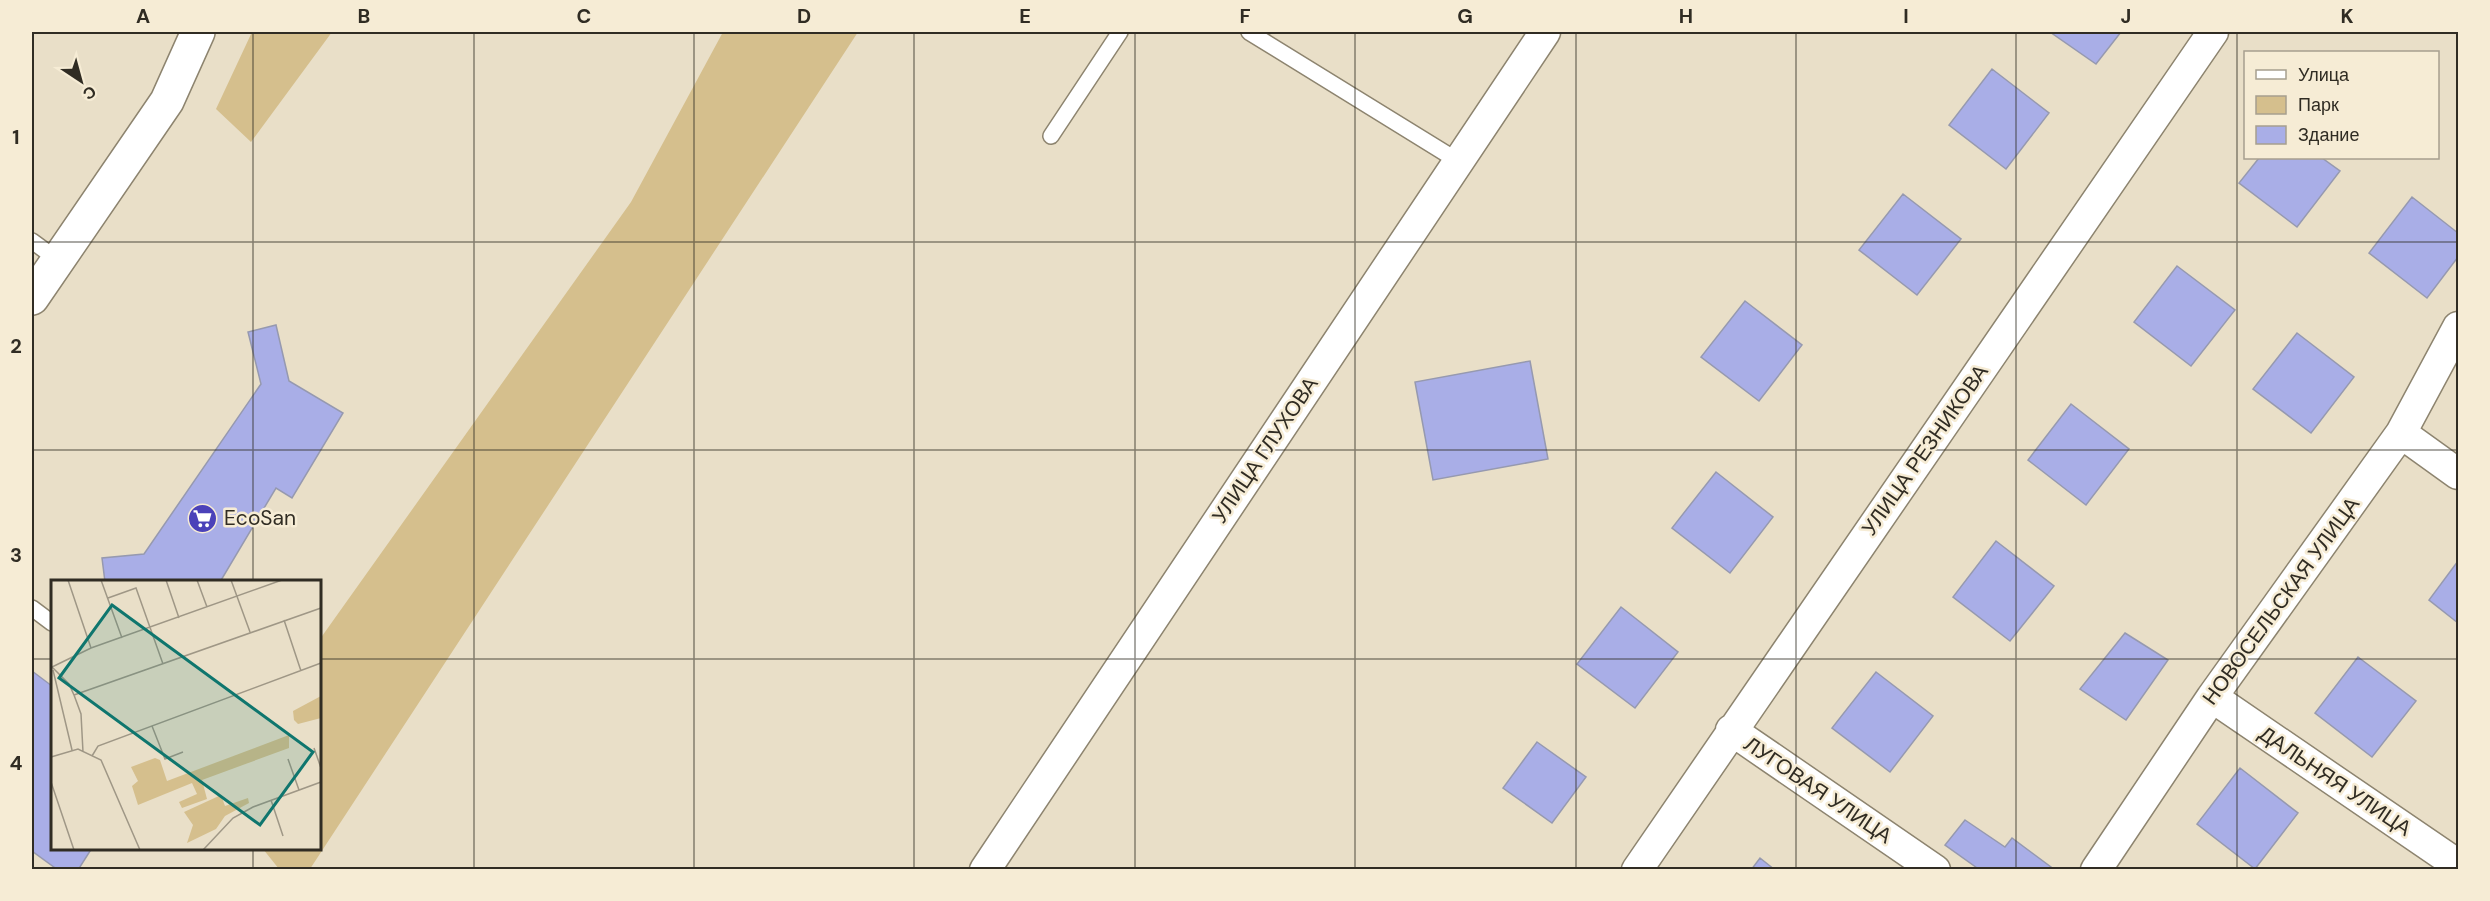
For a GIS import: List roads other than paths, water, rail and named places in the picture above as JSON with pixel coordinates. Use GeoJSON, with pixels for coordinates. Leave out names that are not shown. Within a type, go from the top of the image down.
{"type":"FeatureCollection","features":[{"type":"Feature","properties":{"kind":"main road"},"geometry":{"type":"LineString","coordinates":[[32,298],[167,101],[198,32]]}},
{"type":"Feature","properties":{"kind":"street","name":"УЛИЦА ГЛУХОВА"},"geometry":{"type":"LineString","coordinates":[[985,870],[1545,32]]}},
{"type":"Feature","properties":{"kind":"street","name":"УЛИЦА РЕЗНИКОВА"},"geometry":{"type":"LineString","coordinates":[[1637,870],[1731,730],[2213,32]]}},
{"type":"Feature","properties":{"kind":"street","name":"НОВОСЕЛЬСКАЯ УЛИЦА"},"geometry":{"type":"LineString","coordinates":[[2096,870],[2212,697],[2401,433],[2458,327]]}},
{"type":"Feature","properties":{"kind":"street"},"geometry":{"type":"LineString","coordinates":[[2401,433],[2458,474]]}},
{"type":"Feature","properties":{"kind":"street","name":"ДАЛЬНЯЯ УЛИЦА"},"geometry":{"type":"LineString","coordinates":[[2212,697],[2458,865]]}},
{"type":"Feature","properties":{"kind":"street","name":"ЛУГОВАЯ УЛИЦА"},"geometry":{"type":"LineString","coordinates":[[1731,730],[1935,870]]}},
{"type":"Feature","properties":{"kind":"lane"},"geometry":{"type":"LineString","coordinates":[[1052,136],[1120,32]]}},
{"type":"Feature","properties":{"kind":"lane"},"geometry":{"type":"LineString","coordinates":[[1249,32],[1458,161]]}},
{"type":"Feature","properties":{"kind":"lane"},"geometry":{"type":"LineString","coordinates":[[32,241],[58,260]]}},
{"type":"Feature","properties":{"kind":"lane"},"geometry":{"type":"LineString","coordinates":[[32,608],[51,622]]}},
{"type":"Feature","properties":{"kind":"place","name":"EcoSan"},"geometry":{"type":"Point","coordinates":[203,518]}}]}
